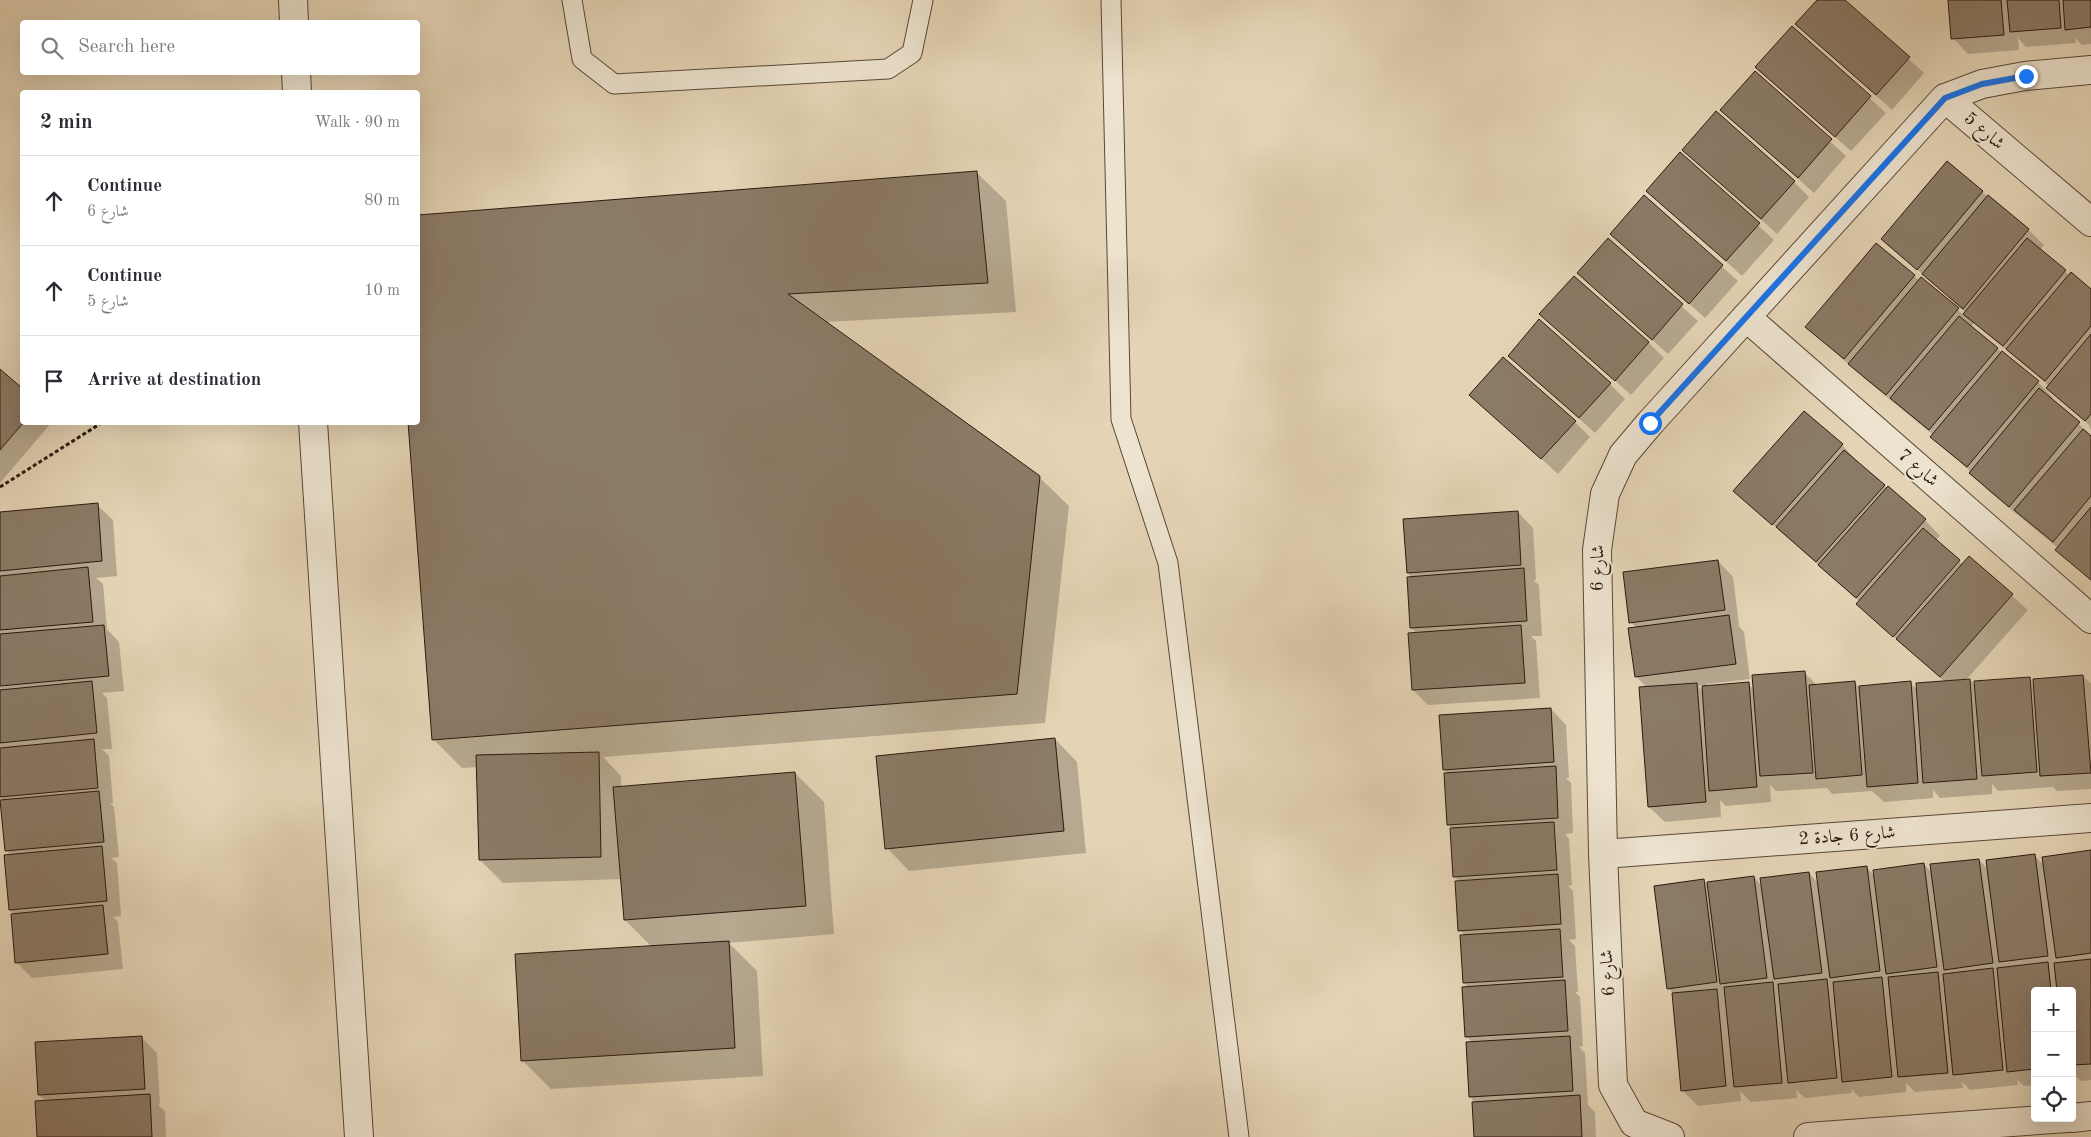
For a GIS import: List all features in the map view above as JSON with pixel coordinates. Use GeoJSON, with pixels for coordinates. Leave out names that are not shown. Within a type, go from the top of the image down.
{"type":"FeatureCollection","features":[{"type":"Feature","properties":{"kind":"street"},"geometry":{"type":"LineString","coordinates":[[293,0],[294,20]]}},
{"type":"Feature","properties":{"kind":"street","name":"شارع 5"},"geometry":{"type":"LineString","coordinates":[[2091,70],[2026,76],[1982,84],[1945,98],[2091,222]]}},
{"type":"Feature","properties":{"kind":"street"},"geometry":{"type":"LineString","coordinates":[[296,75],[297,90]]}},
{"type":"Feature","properties":{"kind":"street","name":"شارع 6"},"geometry":{"type":"LineString","coordinates":[[1670,1137],[1634,1123],[1614,1085],[1602,854],[1596,550],[1605,494],[1623,455],[1945,98]]}},
{"type":"Feature","properties":{"kind":"street","name":"شارع 7"},"geometry":{"type":"LineString","coordinates":[[1746,317],[2091,619]]}},
{"type":"Feature","properties":{"kind":"street"},"geometry":{"type":"LineString","coordinates":[[313,425],[359,1137]]}},
{"type":"Feature","properties":{"kind":"street","name":"شارع 6 جادة 2"},"geometry":{"type":"LineString","coordinates":[[1602,854],[2091,818]]}},
{"type":"Feature","properties":{"kind":"street"},"geometry":{"type":"LineString","coordinates":[[2076,1118],[2091,1116]]}},
{"type":"Feature","properties":{"kind":"street"},"geometry":{"type":"LineString","coordinates":[[1808,1137],[2031,1121]]}},
{"type":"Feature","properties":{"kind":"lane"},"geometry":{"type":"LineString","coordinates":[[572,0],[582,59],[614,84],[888,69],[912,53],[923,0]]}},
{"type":"Feature","properties":{"kind":"lane"},"geometry":{"type":"LineString","coordinates":[[1111,0],[1121,419],[1168,563],[1239,1137]]}},
{"type":"Feature","properties":{"kind":"path"},"geometry":{"type":"LineString","coordinates":[[0,487],[99,425]]}},
{"type":"Feature","properties":{"kind":"building"},"geometry":{"type":"Polygon","coordinates":[[[1817,0],[1845,0],[1910,57],[1876,95],[1795,24],[1817,0]]]}},
{"type":"Feature","properties":{"kind":"building"},"geometry":{"type":"Polygon","coordinates":[[[1948,0],[2001,0],[2004,35],[1951,39],[1948,0]]]}},
{"type":"Feature","properties":{"kind":"building"},"geometry":{"type":"Polygon","coordinates":[[[2007,0],[2059,0],[2061,28],[2010,32],[2007,0]]]}},
{"type":"Feature","properties":{"kind":"building"},"geometry":{"type":"Polygon","coordinates":[[[2063,0],[2091,0],[2091,27],[2065,30],[2063,0]]]}},
{"type":"Feature","properties":{"kind":"building"},"geometry":{"type":"Polygon","coordinates":[[[1792,26],[1871,96],[1835,137],[1755,67],[1792,26]]]}},
{"type":"Feature","properties":{"kind":"building"},"geometry":{"type":"Polygon","coordinates":[[[1755,71],[1832,139],[1798,178],[1720,110],[1755,71]]]}},
{"type":"Feature","properties":{"kind":"building"},"geometry":{"type":"Polygon","coordinates":[[[1716,111],[1795,181],[1761,219],[1682,150],[1716,111]]]}},
{"type":"Feature","properties":{"kind":"building"},"geometry":{"type":"Polygon","coordinates":[[[1680,152],[1760,223],[1726,261],[1646,191],[1680,152]]]}},
{"type":"Feature","properties":{"kind":"building"},"geometry":{"type":"Polygon","coordinates":[[[1947,161],[1983,191],[1917,270],[1881,239],[1947,161]]]}},
{"type":"Feature","properties":{"kind":"building"},"geometry":{"type":"Polygon","coordinates":[[[977,171],[988,283],[788,294],[1040,476],[1017,694],[432,740],[408,425],[420,425],[420,215],[977,171]]]}},
{"type":"Feature","properties":{"kind":"building"},"geometry":{"type":"Polygon","coordinates":[[[1644,195],[1723,265],[1689,304],[1610,234],[1644,195]]]}},
{"type":"Feature","properties":{"kind":"building"},"geometry":{"type":"Polygon","coordinates":[[[1988,195],[2029,229],[1963,309],[1922,274],[1988,195]]]}},
{"type":"Feature","properties":{"kind":"building"},"geometry":{"type":"Polygon","coordinates":[[[1608,238],[1683,304],[1652,340],[1577,273],[1608,238]]]}},
{"type":"Feature","properties":{"kind":"building"},"geometry":{"type":"Polygon","coordinates":[[[2027,238],[2066,270],[2003,346],[1963,314],[2027,238]]]}},
{"type":"Feature","properties":{"kind":"building"},"geometry":{"type":"Polygon","coordinates":[[[1876,243],[1915,275],[1844,359],[1805,327],[1876,243]]]}},
{"type":"Feature","properties":{"kind":"building"},"geometry":{"type":"Polygon","coordinates":[[[2071,272],[2091,289],[2091,326],[2045,381],[2006,349],[2071,272]]]}},
{"type":"Feature","properties":{"kind":"building"},"geometry":{"type":"Polygon","coordinates":[[[1574,276],[1649,342],[1615,381],[1539,314],[1574,276]]]}},
{"type":"Feature","properties":{"kind":"building"},"geometry":{"type":"Polygon","coordinates":[[[1921,277],[1959,308],[1886,395],[1848,364],[1921,277]]]}},
{"type":"Feature","properties":{"kind":"building"},"geometry":{"type":"Polygon","coordinates":[[[1959,316],[1998,348],[1929,430],[1890,398],[1959,316]]]}},
{"type":"Feature","properties":{"kind":"building"},"geometry":{"type":"Polygon","coordinates":[[[1539,319],[1611,383],[1579,418],[1508,356],[1539,319]]]}},
{"type":"Feature","properties":{"kind":"building"},"geometry":{"type":"Polygon","coordinates":[[[2091,334],[2091,414],[2085,421],[2046,388],[2091,334]]]}},
{"type":"Feature","properties":{"kind":"building"},"geometry":{"type":"Polygon","coordinates":[[[2002,351],[2039,381],[1967,467],[1930,437],[2002,351]]]}},
{"type":"Feature","properties":{"kind":"building"},"geometry":{"type":"Polygon","coordinates":[[[1503,357],[1576,421],[1541,459],[1469,395],[1503,357]]]}},
{"type":"Feature","properties":{"kind":"building"},"geometry":{"type":"Polygon","coordinates":[[[0,369],[20,386],[21,425],[0,450],[0,369]]]}},
{"type":"Feature","properties":{"kind":"building"},"geometry":{"type":"Polygon","coordinates":[[[2039,388],[2080,422],[2009,507],[1969,473],[2039,388]]]}},
{"type":"Feature","properties":{"kind":"building"},"geometry":{"type":"Polygon","coordinates":[[[1804,411],[1843,444],[1772,525],[1733,491],[1804,411]]]}},
{"type":"Feature","properties":{"kind":"building"},"geometry":{"type":"Polygon","coordinates":[[[2083,429],[2091,436],[2091,496],[2053,542],[2014,510],[2083,429]]]}},
{"type":"Feature","properties":{"kind":"building"},"geometry":{"type":"Polygon","coordinates":[[[1844,450],[1885,485],[1816,562],[1776,527],[1844,450]]]}},
{"type":"Feature","properties":{"kind":"building"},"geometry":{"type":"Polygon","coordinates":[[[1888,486],[1926,519],[1856,598],[1818,565],[1888,486]]]}},
{"type":"Feature","properties":{"kind":"building"},"geometry":{"type":"Polygon","coordinates":[[[98,503],[102,561],[0,571],[0,512],[98,503]]]}},
{"type":"Feature","properties":{"kind":"building"},"geometry":{"type":"Polygon","coordinates":[[[2091,507],[2091,580],[2055,550],[2091,507]]]}},
{"type":"Feature","properties":{"kind":"building"},"geometry":{"type":"Polygon","coordinates":[[[1518,511],[1521,565],[1407,573],[1403,519],[1518,511]]]}},
{"type":"Feature","properties":{"kind":"building"},"geometry":{"type":"Polygon","coordinates":[[[1923,528],[1960,560],[1893,637],[1856,604],[1923,528]]]}},
{"type":"Feature","properties":{"kind":"building"},"geometry":{"type":"Polygon","coordinates":[[[1969,556],[2013,594],[1940,677],[1896,639],[1969,556]]]}},
{"type":"Feature","properties":{"kind":"building"},"geometry":{"type":"Polygon","coordinates":[[[1718,560],[1725,610],[1629,623],[1623,572],[1718,560]]]}},
{"type":"Feature","properties":{"kind":"building"},"geometry":{"type":"Polygon","coordinates":[[[88,567],[93,622],[0,630],[0,576],[88,567]]]}},
{"type":"Feature","properties":{"kind":"building"},"geometry":{"type":"Polygon","coordinates":[[[1524,568],[1527,621],[1410,628],[1407,577],[1524,568]]]}},
{"type":"Feature","properties":{"kind":"building"},"geometry":{"type":"Polygon","coordinates":[[[1729,615],[1736,664],[1635,677],[1628,628],[1729,615]]]}},
{"type":"Feature","properties":{"kind":"building"},"geometry":{"type":"Polygon","coordinates":[[[104,625],[109,676],[0,686],[0,634],[104,625]]]}},
{"type":"Feature","properties":{"kind":"building"},"geometry":{"type":"Polygon","coordinates":[[[1521,625],[1525,683],[1412,690],[1408,633],[1521,625]]]}},
{"type":"Feature","properties":{"kind":"building"},"geometry":{"type":"Polygon","coordinates":[[[1805,671],[1813,773],[1760,776],[1752,675],[1805,671]]]}},
{"type":"Feature","properties":{"kind":"building"},"geometry":{"type":"Polygon","coordinates":[[[2083,675],[2091,773],[2040,776],[2033,679],[2083,675]]]}},
{"type":"Feature","properties":{"kind":"building"},"geometry":{"type":"Polygon","coordinates":[[[2030,677],[2037,772],[1982,776],[1974,681],[2030,677]]]}},
{"type":"Feature","properties":{"kind":"building"},"geometry":{"type":"Polygon","coordinates":[[[1970,679],[1977,779],[1923,783],[1916,683],[1970,679]]]}},
{"type":"Feature","properties":{"kind":"building"},"geometry":{"type":"Polygon","coordinates":[[[92,681],[97,733],[0,743],[0,690],[92,681]]]}},
{"type":"Feature","properties":{"kind":"building"},"geometry":{"type":"Polygon","coordinates":[[[1855,681],[1862,775],[1816,779],[1809,685],[1855,681]]]}},
{"type":"Feature","properties":{"kind":"building"},"geometry":{"type":"Polygon","coordinates":[[[1911,681],[1918,783],[1867,787],[1859,686],[1911,681]]]}},
{"type":"Feature","properties":{"kind":"building"},"geometry":{"type":"Polygon","coordinates":[[[1749,682],[1757,787],[1709,791],[1702,686],[1749,682]]]}},
{"type":"Feature","properties":{"kind":"building"},"geometry":{"type":"Polygon","coordinates":[[[1697,683],[1706,802],[1648,807],[1639,687],[1697,683]]]}},
{"type":"Feature","properties":{"kind":"building"},"geometry":{"type":"Polygon","coordinates":[[[1551,708],[1554,762],[1443,770],[1439,715],[1551,708]]]}},
{"type":"Feature","properties":{"kind":"building"},"geometry":{"type":"Polygon","coordinates":[[[1055,738],[1064,831],[885,849],[876,756],[1055,738]]]}},
{"type":"Feature","properties":{"kind":"building"},"geometry":{"type":"Polygon","coordinates":[[[94,739],[98,788],[0,797],[0,748],[94,739]]]}},
{"type":"Feature","properties":{"kind":"building"},"geometry":{"type":"Polygon","coordinates":[[[599,752],[601,857],[479,860],[476,755],[599,752]]]}},
{"type":"Feature","properties":{"kind":"building"},"geometry":{"type":"Polygon","coordinates":[[[1556,766],[1558,818],[1447,825],[1444,773],[1556,766]]]}},
{"type":"Feature","properties":{"kind":"building"},"geometry":{"type":"Polygon","coordinates":[[[795,772],[806,906],[624,920],[613,787],[795,772]]]}},
{"type":"Feature","properties":{"kind":"building"},"geometry":{"type":"Polygon","coordinates":[[[99,791],[104,842],[5,851],[0,800],[99,791]]]}},
{"type":"Feature","properties":{"kind":"building"},"geometry":{"type":"Polygon","coordinates":[[[1554,822],[1557,870],[1453,877],[1450,828],[1554,822]]]}},
{"type":"Feature","properties":{"kind":"building"},"geometry":{"type":"Polygon","coordinates":[[[102,846],[107,901],[9,910],[4,855],[102,846]]]}},
{"type":"Feature","properties":{"kind":"building"},"geometry":{"type":"Polygon","coordinates":[[[2091,850],[2091,953],[2056,958],[2042,857],[2091,850]]]}},
{"type":"Feature","properties":{"kind":"building"},"geometry":{"type":"Polygon","coordinates":[[[2035,854],[2048,956],[1999,962],[1986,860],[2035,854]]]}},
{"type":"Feature","properties":{"kind":"building"},"geometry":{"type":"Polygon","coordinates":[[[1979,859],[1993,963],[1944,970],[1930,864],[1979,859]]]}},
{"type":"Feature","properties":{"kind":"building"},"geometry":{"type":"Polygon","coordinates":[[[1924,863],[1937,967],[1886,974],[1873,870],[1924,863]]]}},
{"type":"Feature","properties":{"kind":"building"},"geometry":{"type":"Polygon","coordinates":[[[1867,866],[1880,971],[1830,978],[1816,872],[1867,866]]]}},
{"type":"Feature","properties":{"kind":"building"},"geometry":{"type":"Polygon","coordinates":[[[1809,872],[1822,973],[1774,979],[1760,878],[1809,872]]]}},
{"type":"Feature","properties":{"kind":"building"},"geometry":{"type":"Polygon","coordinates":[[[1558,874],[1561,924],[1458,931],[1455,881],[1558,874]]]}},
{"type":"Feature","properties":{"kind":"building"},"geometry":{"type":"Polygon","coordinates":[[[1754,876],[1767,978],[1720,984],[1707,882],[1754,876]]]}},
{"type":"Feature","properties":{"kind":"building"},"geometry":{"type":"Polygon","coordinates":[[[1704,879],[1717,982],[1667,989],[1654,886],[1704,879]]]}},
{"type":"Feature","properties":{"kind":"building"},"geometry":{"type":"Polygon","coordinates":[[[103,905],[108,954],[15,963],[11,914],[103,905]]]}},
{"type":"Feature","properties":{"kind":"building"},"geometry":{"type":"Polygon","coordinates":[[[1560,929],[1563,977],[1463,983],[1460,935],[1560,929]]]}},
{"type":"Feature","properties":{"kind":"building"},"geometry":{"type":"Polygon","coordinates":[[[729,941],[735,1048],[521,1061],[515,954],[729,941]]]}},
{"type":"Feature","properties":{"kind":"building"},"geometry":{"type":"Polygon","coordinates":[[[2091,959],[2091,1064],[2076,1065],[2076,987],[2057,987],[2054,963],[2091,959]]]}},
{"type":"Feature","properties":{"kind":"building"},"geometry":{"type":"Polygon","coordinates":[[[2048,962],[2051,987],[2031,987],[2031,1069],[2007,1072],[1997,968],[2048,962]]]}},
{"type":"Feature","properties":{"kind":"building"},"geometry":{"type":"Polygon","coordinates":[[[1993,968],[2003,1070],[1953,1075],[1943,974],[1993,968]]]}},
{"type":"Feature","properties":{"kind":"building"},"geometry":{"type":"Polygon","coordinates":[[[1938,972],[1948,1073],[1898,1077],[1888,977],[1938,972]]]}},
{"type":"Feature","properties":{"kind":"building"},"geometry":{"type":"Polygon","coordinates":[[[1882,977],[1892,1077],[1842,1082],[1833,982],[1882,977]]]}},
{"type":"Feature","properties":{"kind":"building"},"geometry":{"type":"Polygon","coordinates":[[[1827,979],[1837,1078],[1788,1083],[1778,984],[1827,979]]]}},
{"type":"Feature","properties":{"kind":"building"},"geometry":{"type":"Polygon","coordinates":[[[1565,980],[1568,1031],[1465,1037],[1462,987],[1565,980]]]}},
{"type":"Feature","properties":{"kind":"building"},"geometry":{"type":"Polygon","coordinates":[[[1773,982],[1782,1083],[1734,1087],[1724,987],[1773,982]]]}},
{"type":"Feature","properties":{"kind":"building"},"geometry":{"type":"Polygon","coordinates":[[[1717,989],[1726,1086],[1681,1091],[1672,993],[1717,989]]]}},
{"type":"Feature","properties":{"kind":"building"},"geometry":{"type":"Polygon","coordinates":[[[142,1036],[145,1089],[38,1095],[35,1042],[142,1036]]]}},
{"type":"Feature","properties":{"kind":"building"},"geometry":{"type":"Polygon","coordinates":[[[1570,1036],[1573,1091],[1469,1097],[1466,1042],[1570,1036]]]}},
{"type":"Feature","properties":{"kind":"building"},"geometry":{"type":"Polygon","coordinates":[[[150,1094],[152,1137],[37,1137],[35,1101],[150,1094]]]}},
{"type":"Feature","properties":{"kind":"building"},"geometry":{"type":"Polygon","coordinates":[[[1580,1095],[1582,1137],[1474,1137],[1472,1102],[1580,1095]]]}},
{"type":"Feature","properties":{"kind":"route"},"geometry":{"type":"LineString","coordinates":[[1650,423],[1945,98],[1982,84],[2026,76]]}}]}
